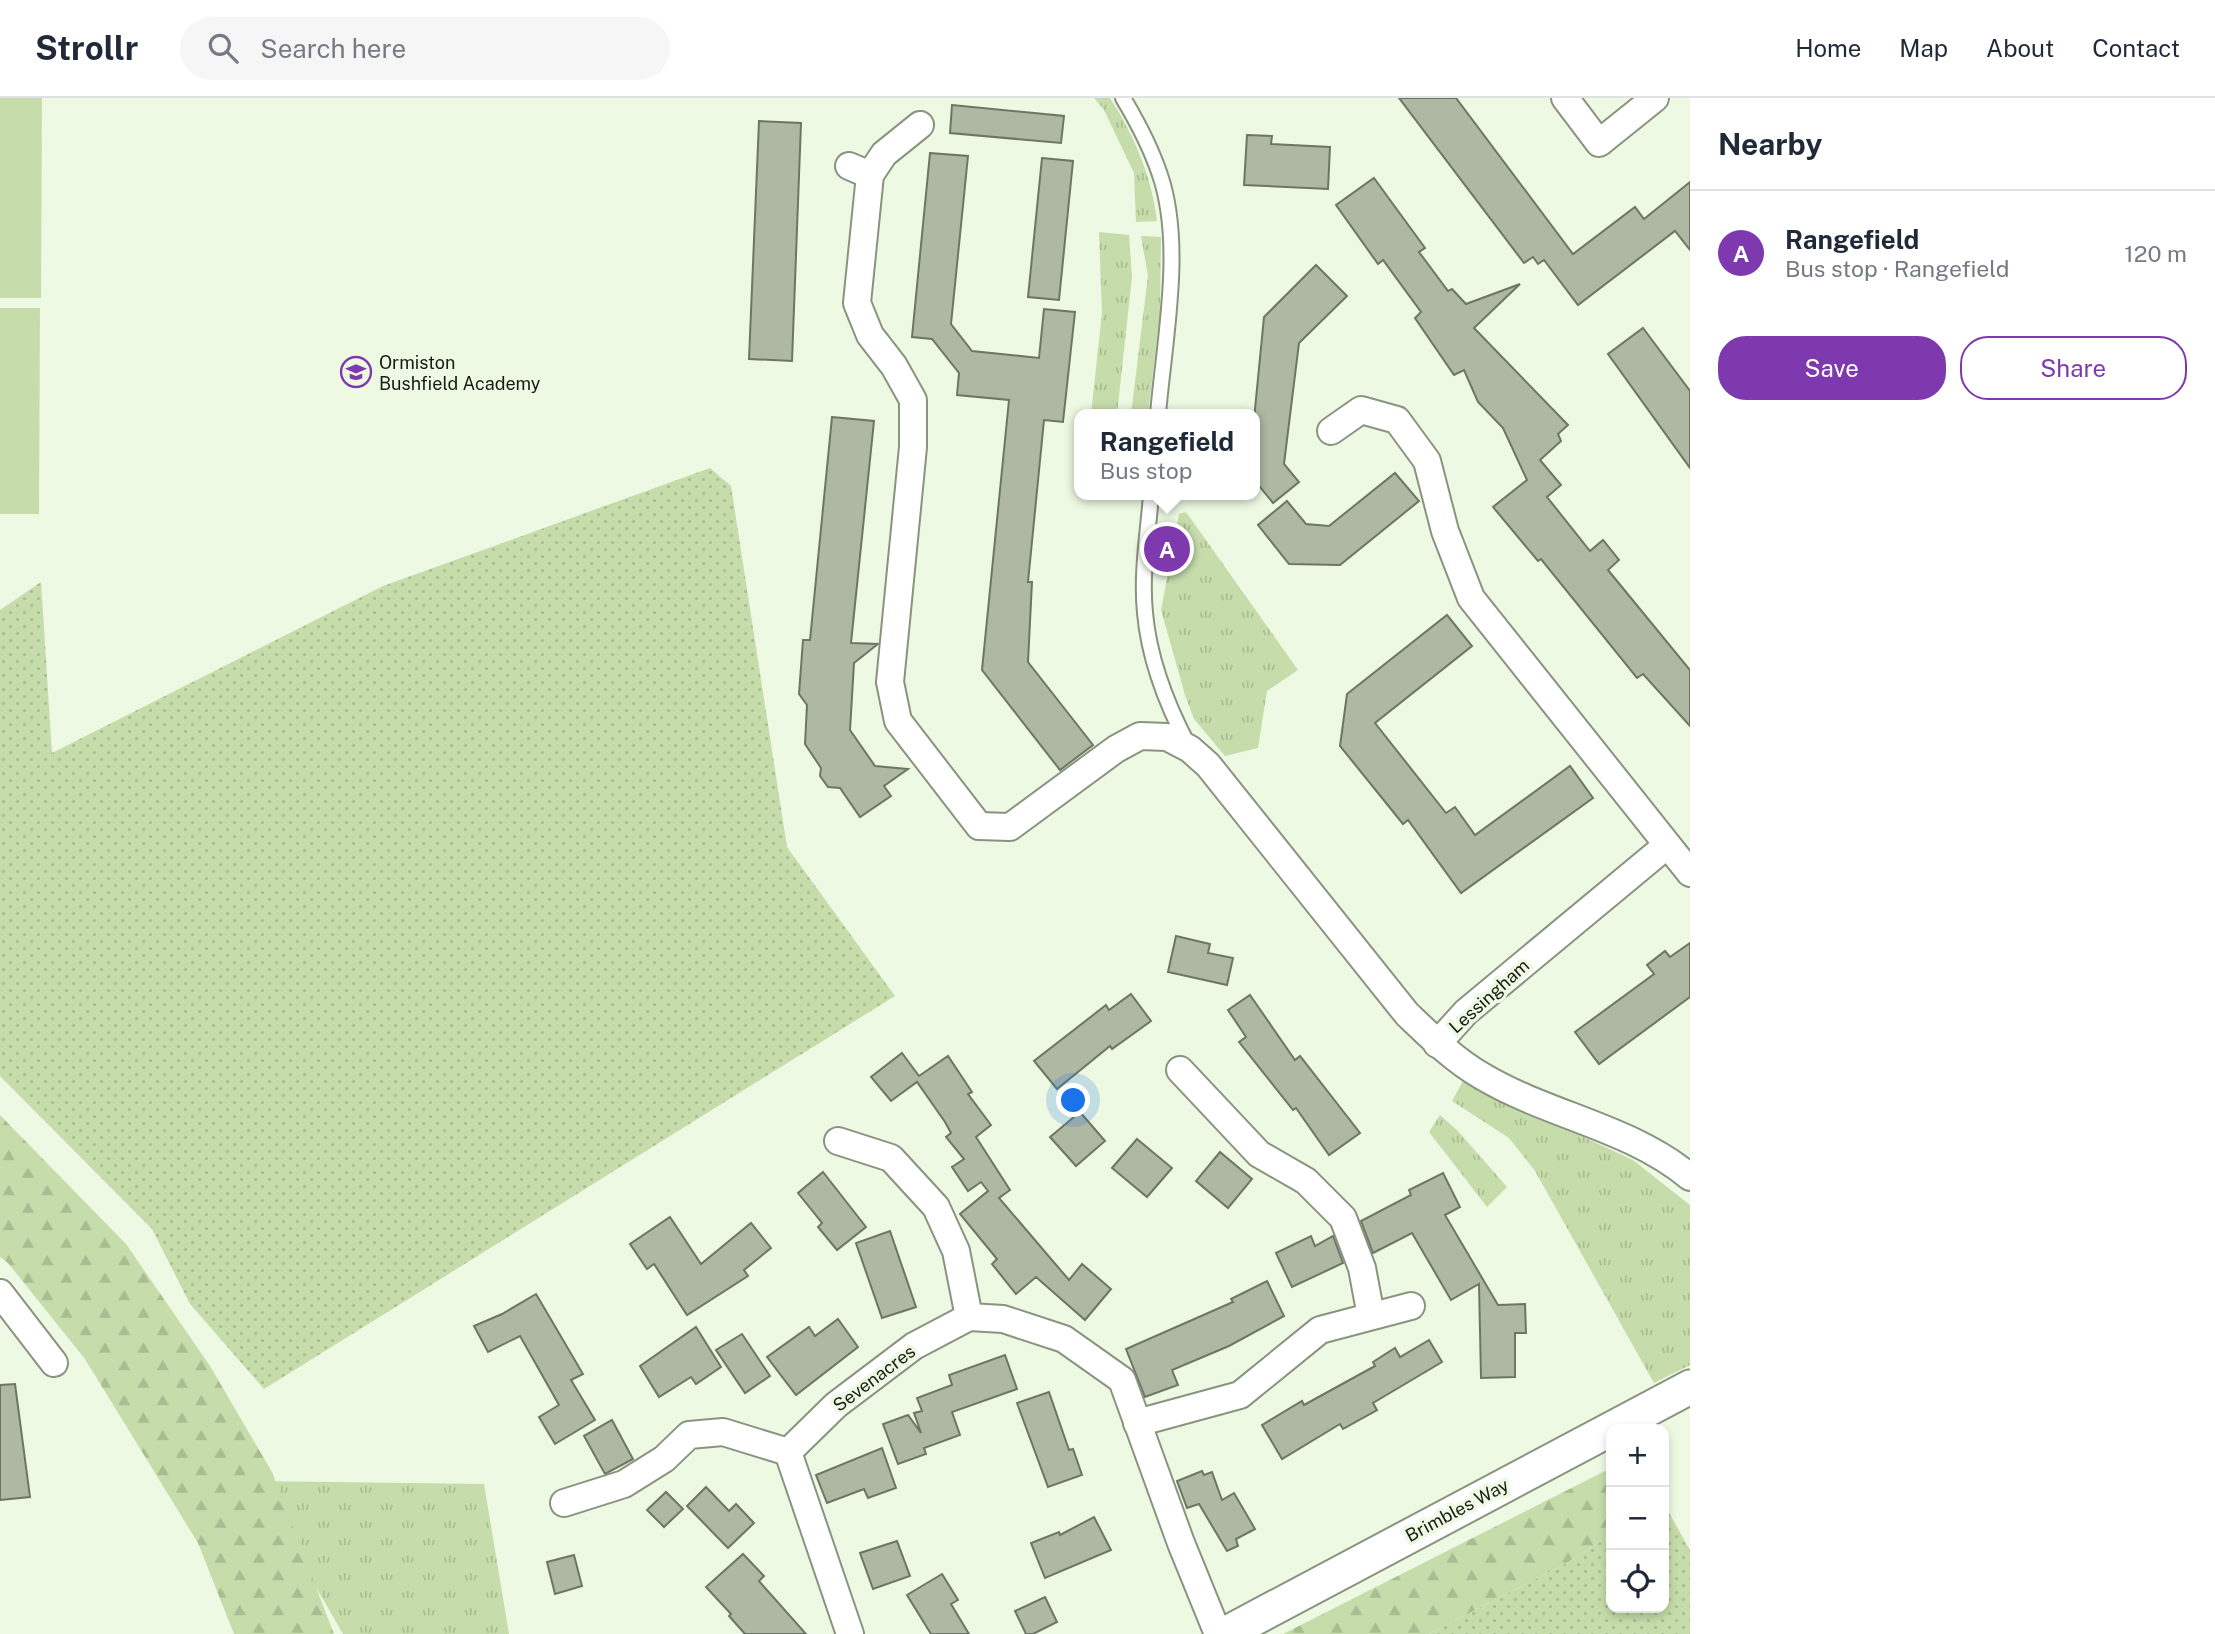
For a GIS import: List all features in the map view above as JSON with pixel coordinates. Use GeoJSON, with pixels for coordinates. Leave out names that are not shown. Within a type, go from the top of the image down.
{"type":"FeatureCollection","features":[{"type":"Feature","properties":{"kind":"street"},"geometry":{"type":"LineString","coordinates":[[1565,98],[1599,143],[1655,98]]}},
{"type":"Feature","properties":{"kind":"street"},"geometry":{"type":"LineString","coordinates":[[920,125],[860,170],[857,303],[870,334],[894,366],[913,400],[913,447],[890,682],[898,721],[979,826],[1010,827],[1076,776],[1140,736],[1167,737],[1191,749],[1208,765],[1408,1014],[1437,1044]]}},
{"type":"Feature","properties":{"kind":"street"},"geometry":{"type":"LineString","coordinates":[[1331,431],[1361,410],[1396,420],[1427,461],[1445,531],[1471,598],[1690,873]]}},
{"type":"Feature","properties":{"kind":"street","name":"Lessingham"},"geometry":{"type":"LineString","coordinates":[[1666,846],[1466,1013],[1437,1044],[1482,1076],[1619,1135],[1670,1160],[1690,1177]]}},
{"type":"Feature","properties":{"kind":"street"},"geometry":{"type":"LineString","coordinates":[[1180,1070],[1259,1154],[1306,1181],[1343,1218],[1362,1268],[1371,1316]]}},
{"type":"Feature","properties":{"kind":"street"},"geometry":{"type":"LineString","coordinates":[[838,1141],[891,1158],[936,1207],[956,1251],[969,1317],[1003,1319],[1064,1339],[1122,1380],[1136,1423],[1218,1634]]}},
{"type":"Feature","properties":{"kind":"street"},"geometry":{"type":"LineString","coordinates":[[0,1293],[54,1363]]}},
{"type":"Feature","properties":{"kind":"street"},"geometry":{"type":"LineString","coordinates":[[1136,1423],[1240,1395],[1320,1330],[1411,1306]]}},
{"type":"Feature","properties":{"kind":"street","name":"Sevenacres"},"geometry":{"type":"LineString","coordinates":[[788,1452],[836,1405],[914,1346],[969,1317]]}},
{"type":"Feature","properties":{"kind":"street","name":"Brimbles Way"},"geometry":{"type":"LineString","coordinates":[[1225,1634],[1690,1387]]}},
{"type":"Feature","properties":{"kind":"street"},"geometry":{"type":"LineString","coordinates":[[564,1503],[624,1484],[664,1459],[689,1435],[723,1432],[788,1452],[850,1634]]}},
{"type":"Feature","properties":{"kind":"lane"},"geometry":{"type":"LineString","coordinates":[[1124,98],[1156,165],[1168,209],[1169,290],[1158,409]]}},
{"type":"Feature","properties":{"kind":"lane"},"geometry":{"type":"LineString","coordinates":[[1150,500],[1145,547],[1145,612],[1163,685],[1191,749]]}},
{"type":"Feature","properties":{"kind":"green space"},"geometry":{"type":"Polygon","coordinates":[[[0,98],[42,98],[41,298],[0,298],[0,98]]]}},
{"type":"Feature","properties":{"kind":"green space"},"geometry":{"type":"Polygon","coordinates":[[[1094,98],[1110,98],[1127,127],[1151,188],[1157,221],[1136,222],[1134,173],[1104,110],[1094,98]]]}},
{"type":"Feature","properties":{"kind":"green space"},"geometry":{"type":"Polygon","coordinates":[[[1099,232],[1129,235],[1132,277],[1118,409],[1092,409],[1102,313],[1099,232]]]}},
{"type":"Feature","properties":{"kind":"green space"},"geometry":{"type":"Polygon","coordinates":[[[1141,236],[1161,237],[1160,313],[1149,409],[1132,409],[1148,276],[1141,236]]]}},
{"type":"Feature","properties":{"kind":"green space"},"geometry":{"type":"Polygon","coordinates":[[[0,308],[40,308],[39,514],[0,514],[0,308]]]}},
{"type":"Feature","properties":{"kind":"green space"},"geometry":{"type":"Polygon","coordinates":[[[710,468],[731,486],[787,847],[895,996],[264,1389],[190,1304],[152,1229],[0,1076],[0,610],[41,582],[52,753],[383,586],[710,468]]]}},
{"type":"Feature","properties":{"kind":"green space"},"geometry":{"type":"Polygon","coordinates":[[[1186,512],[1298,670],[1267,691],[1258,748],[1225,756],[1194,719],[1161,610],[1179,514],[1186,512]]]}},
{"type":"Feature","properties":{"kind":"green space"},"geometry":{"type":"Polygon","coordinates":[[[1463,1081],[1633,1160],[1690,1205],[1690,1365],[1654,1383],[1535,1171],[1509,1138],[1452,1101],[1463,1081]]]}},
{"type":"Feature","properties":{"kind":"green space"},"geometry":{"type":"Polygon","coordinates":[[[0,1115],[126,1244],[210,1366],[272,1472],[334,1634],[234,1634],[198,1543],[85,1359],[8,1263],[0,1257],[0,1115]]]}},
{"type":"Feature","properties":{"kind":"green space"},"geometry":{"type":"Polygon","coordinates":[[[1440,1115],[1457,1130],[1507,1187],[1487,1207],[1429,1132],[1440,1115]]]}},
{"type":"Feature","properties":{"kind":"green space"},"geometry":{"type":"Polygon","coordinates":[[[1606,1471],[1606,1538],[1565,1564],[1429,1634],[1283,1634],[1606,1471]]]}},
{"type":"Feature","properties":{"kind":"green space"},"geometry":{"type":"Polygon","coordinates":[[[255,1481],[484,1484],[509,1634],[343,1634],[255,1481]]]}},
{"type":"Feature","properties":{"kind":"green space"},"geometry":{"type":"Polygon","coordinates":[[[1669,1513],[1690,1550],[1690,1634],[1429,1634],[1565,1564],[1606,1538],[1606,1613],[1669,1613],[1669,1513]]]}},
{"type":"Feature","properties":{"kind":"building"},"geometry":{"type":"Polygon","coordinates":[[[1399,98],[1456,98],[1573,254],[1635,207],[1644,219],[1690,182],[1690,250],[1675,231],[1578,305],[1544,260],[1538,264],[1533,257],[1524,263],[1399,98]]]}},
{"type":"Feature","properties":{"kind":"building"},"geometry":{"type":"Polygon","coordinates":[[[952,105],[1064,116],[1061,143],[950,133],[952,105]]]}},
{"type":"Feature","properties":{"kind":"building"},"geometry":{"type":"Polygon","coordinates":[[[759,121],[801,123],[792,361],[749,359],[759,121]]]}},
{"type":"Feature","properties":{"kind":"building"},"geometry":{"type":"Polygon","coordinates":[[[1247,135],[1272,136],[1271,144],[1330,147],[1328,189],[1244,185],[1247,135]]]}},
{"type":"Feature","properties":{"kind":"building"},"geometry":{"type":"Polygon","coordinates":[[[930,153],[968,156],[951,324],[972,351],[1039,358],[1044,309],[1075,312],[1063,422],[1044,420],[1028,582],[1032,582],[1028,662],[1093,745],[1060,770],[982,670],[1009,400],[957,395],[959,373],[932,339],[912,337],[930,153]]]}},
{"type":"Feature","properties":{"kind":"building"},"geometry":{"type":"Polygon","coordinates":[[[1042,158],[1073,161],[1059,300],[1028,297],[1042,158]]]}},
{"type":"Feature","properties":{"kind":"building"},"geometry":{"type":"Polygon","coordinates":[[[1374,178],[1425,248],[1419,252],[1448,291],[1452,289],[1466,304],[1520,284],[1474,328],[1568,425],[1558,434],[1561,441],[1540,460],[1561,485],[1547,497],[1590,551],[1603,540],[1619,560],[1608,570],[1690,670],[1690,726],[1643,674],[1637,678],[1541,559],[1538,561],[1493,507],[1527,480],[1503,428],[1478,402],[1464,370],[1454,375],[1415,318],[1421,312],[1383,260],[1378,264],[1336,205],[1374,178]]]}},
{"type":"Feature","properties":{"kind":"building"},"geometry":{"type":"Polygon","coordinates":[[[1316,265],[1347,296],[1299,343],[1284,464],[1299,482],[1273,503],[1260,487],[1260,409],[1255,409],[1264,317],[1316,265]]]}},
{"type":"Feature","properties":{"kind":"building"},"geometry":{"type":"Polygon","coordinates":[[[1643,328],[1690,391],[1690,468],[1608,354],[1643,328]]]}},
{"type":"Feature","properties":{"kind":"building"},"geometry":{"type":"Polygon","coordinates":[[[832,417],[874,421],[851,643],[878,644],[854,663],[850,730],[875,766],[908,769],[884,786],[891,796],[860,817],[840,788],[828,787],[820,776],[821,768],[805,744],[807,705],[799,694],[803,640],[810,640],[832,417]]]}},
{"type":"Feature","properties":{"kind":"building"},"geometry":{"type":"Polygon","coordinates":[[[1395,473],[1419,501],[1340,565],[1289,564],[1258,525],[1287,501],[1306,524],[1329,526],[1395,473]]]}},
{"type":"Feature","properties":{"kind":"building"},"geometry":{"type":"Polygon","coordinates":[[[1447,615],[1472,646],[1375,723],[1446,813],[1455,807],[1475,835],[1570,766],[1593,798],[1461,893],[1408,820],[1403,824],[1340,746],[1347,694],[1447,615]]]}},
{"type":"Feature","properties":{"kind":"building"},"geometry":{"type":"Polygon","coordinates":[[[1176,936],[1210,944],[1208,953],[1233,958],[1227,985],[1168,972],[1176,936]]]}},
{"type":"Feature","properties":{"kind":"building"},"geometry":{"type":"Polygon","coordinates":[[[1690,943],[1690,997],[1599,1064],[1575,1032],[1654,974],[1647,965],[1665,951],[1670,957],[1690,943]]]}},
{"type":"Feature","properties":{"kind":"building"},"geometry":{"type":"Polygon","coordinates":[[[1131,994],[1151,1021],[1112,1049],[1110,1046],[1057,1089],[1034,1061],[1106,1005],[1109,1010],[1131,994]]]}},
{"type":"Feature","properties":{"kind":"building"},"geometry":{"type":"Polygon","coordinates":[[[1250,995],[1295,1060],[1300,1056],[1360,1133],[1329,1155],[1296,1108],[1293,1110],[1239,1042],[1246,1037],[1228,1010],[1250,995]]]}},
{"type":"Feature","properties":{"kind":"building"},"geometry":{"type":"Polygon","coordinates":[[[902,1053],[919,1076],[948,1056],[972,1092],[968,1094],[991,1125],[976,1137],[1010,1190],[999,1198],[1069,1280],[1082,1264],[1111,1289],[1085,1320],[1036,1277],[1016,1294],[992,1264],[997,1259],[960,1214],[988,1191],[981,1182],[968,1191],[952,1167],[964,1159],[946,1137],[951,1133],[945,1122],[917,1082],[891,1101],[871,1077],[902,1053]]]}},
{"type":"Feature","properties":{"kind":"building"},"geometry":{"type":"Polygon","coordinates":[[[1080,1112],[1105,1141],[1076,1166],[1050,1137],[1080,1112]]]}},
{"type":"Feature","properties":{"kind":"building"},"geometry":{"type":"Polygon","coordinates":[[[1137,1139],[1172,1168],[1147,1197],[1112,1168],[1137,1139]]]}},
{"type":"Feature","properties":{"kind":"building"},"geometry":{"type":"Polygon","coordinates":[[[1220,1152],[1252,1179],[1228,1208],[1196,1181],[1220,1152]]]}},
{"type":"Feature","properties":{"kind":"building"},"geometry":{"type":"Polygon","coordinates":[[[823,1172],[866,1227],[837,1250],[818,1227],[822,1223],[798,1193],[823,1172]]]}},
{"type":"Feature","properties":{"kind":"building"},"geometry":{"type":"Polygon","coordinates":[[[1443,1173],[1460,1207],[1445,1215],[1498,1305],[1525,1304],[1526,1333],[1515,1333],[1515,1377],[1481,1378],[1479,1284],[1451,1300],[1412,1233],[1373,1253],[1361,1221],[1411,1195],[1409,1190],[1443,1173]]]}},
{"type":"Feature","properties":{"kind":"building"},"geometry":{"type":"Polygon","coordinates":[[[670,1217],[701,1264],[751,1223],[771,1248],[744,1270],[748,1276],[687,1315],[654,1264],[647,1269],[630,1244],[670,1217]]]}},
{"type":"Feature","properties":{"kind":"building"},"geometry":{"type":"Polygon","coordinates":[[[890,1231],[916,1307],[882,1318],[856,1243],[890,1231]]]}},
{"type":"Feature","properties":{"kind":"building"},"geometry":{"type":"Polygon","coordinates":[[[1311,1236],[1315,1246],[1333,1236],[1343,1263],[1292,1287],[1276,1253],[1311,1236]]]}},
{"type":"Feature","properties":{"kind":"building"},"geometry":{"type":"Polygon","coordinates":[[[1267,1281],[1284,1316],[1229,1346],[1172,1370],[1178,1385],[1145,1397],[1126,1349],[1233,1302],[1231,1299],[1267,1281]]]}},
{"type":"Feature","properties":{"kind":"building"},"geometry":{"type":"Polygon","coordinates":[[[536,1294],[583,1374],[571,1380],[595,1420],[555,1444],[539,1417],[559,1405],[520,1336],[488,1352],[474,1326],[502,1314],[536,1294]]]}},
{"type":"Feature","properties":{"kind":"building"},"geometry":{"type":"Polygon","coordinates":[[[838,1319],[858,1347],[796,1395],[767,1357],[809,1327],[815,1336],[838,1319]]]}},
{"type":"Feature","properties":{"kind":"building"},"geometry":{"type":"Polygon","coordinates":[[[696,1327],[721,1367],[696,1384],[691,1377],[659,1397],[640,1366],[696,1327]]]}},
{"type":"Feature","properties":{"kind":"building"},"geometry":{"type":"Polygon","coordinates":[[[742,1334],[770,1376],[745,1393],[716,1350],[742,1334]]]}},
{"type":"Feature","properties":{"kind":"building"},"geometry":{"type":"Polygon","coordinates":[[[1429,1340],[1442,1362],[1373,1403],[1377,1410],[1343,1429],[1340,1424],[1282,1459],[1262,1425],[1302,1401],[1304,1405],[1375,1366],[1373,1362],[1395,1348],[1400,1357],[1429,1340]]]}},
{"type":"Feature","properties":{"kind":"building"},"geometry":{"type":"Polygon","coordinates":[[[1005,1355],[1017,1389],[952,1412],[960,1435],[924,1448],[926,1454],[898,1464],[883,1424],[908,1415],[921,1433],[914,1413],[922,1411],[917,1398],[952,1385],[949,1375],[1005,1355]]]}},
{"type":"Feature","properties":{"kind":"building"},"geometry":{"type":"Polygon","coordinates":[[[15,1384],[30,1497],[0,1500],[0,1385],[15,1384]]]}},
{"type":"Feature","properties":{"kind":"building"},"geometry":{"type":"Polygon","coordinates":[[[1049,1392],[1069,1450],[1073,1449],[1082,1475],[1048,1487],[1017,1403],[1049,1392]]]}},
{"type":"Feature","properties":{"kind":"building"},"geometry":{"type":"Polygon","coordinates":[[[612,1420],[633,1459],[605,1474],[584,1436],[612,1420]]]}},
{"type":"Feature","properties":{"kind":"building"},"geometry":{"type":"Polygon","coordinates":[[[882,1448],[896,1488],[868,1498],[864,1489],[827,1503],[816,1475],[882,1448]]]}},
{"type":"Feature","properties":{"kind":"building"},"geometry":{"type":"Polygon","coordinates":[[[1202,1471],[1204,1475],[1212,1472],[1222,1500],[1234,1493],[1255,1529],[1236,1539],[1238,1546],[1227,1551],[1199,1504],[1187,1508],[1177,1481],[1202,1471]]]}},
{"type":"Feature","properties":{"kind":"building"},"geometry":{"type":"Polygon","coordinates":[[[706,1487],[729,1511],[736,1504],[754,1523],[728,1548],[687,1506],[706,1487]]]}},
{"type":"Feature","properties":{"kind":"building"},"geometry":{"type":"Polygon","coordinates":[[[666,1492],[683,1509],[664,1527],[647,1510],[666,1492]]]}},
{"type":"Feature","properties":{"kind":"building"},"geometry":{"type":"Polygon","coordinates":[[[1094,1517],[1111,1550],[1045,1578],[1031,1543],[1059,1532],[1060,1535],[1094,1517]]]}},
{"type":"Feature","properties":{"kind":"building"},"geometry":{"type":"Polygon","coordinates":[[[897,1541],[910,1576],[873,1589],[860,1553],[897,1541]]]}},
{"type":"Feature","properties":{"kind":"building"},"geometry":{"type":"Polygon","coordinates":[[[743,1554],[764,1576],[759,1581],[806,1634],[745,1634],[706,1587],[743,1554]]]}},
{"type":"Feature","properties":{"kind":"building"},"geometry":{"type":"Polygon","coordinates":[[[574,1555],[582,1586],[555,1594],[547,1562],[574,1555]]]}},
{"type":"Feature","properties":{"kind":"building"},"geometry":{"type":"Polygon","coordinates":[[[942,1574],[958,1600],[951,1604],[969,1634],[931,1634],[907,1595],[942,1574]]]}},
{"type":"Feature","properties":{"kind":"building"},"geometry":{"type":"Polygon","coordinates":[[[1045,1597],[1057,1622],[1033,1634],[1026,1634],[1015,1611],[1045,1597]]]}},
{"type":"Feature","properties":{"kind":"place","name":"Ormiston Bushfield Academy"},"geometry":{"type":"Point","coordinates":[356,372]}},
{"type":"Feature","properties":{"kind":"place","name":"Rangefield"},"geometry":{"type":"Point","coordinates":[1167,549]}}]}
